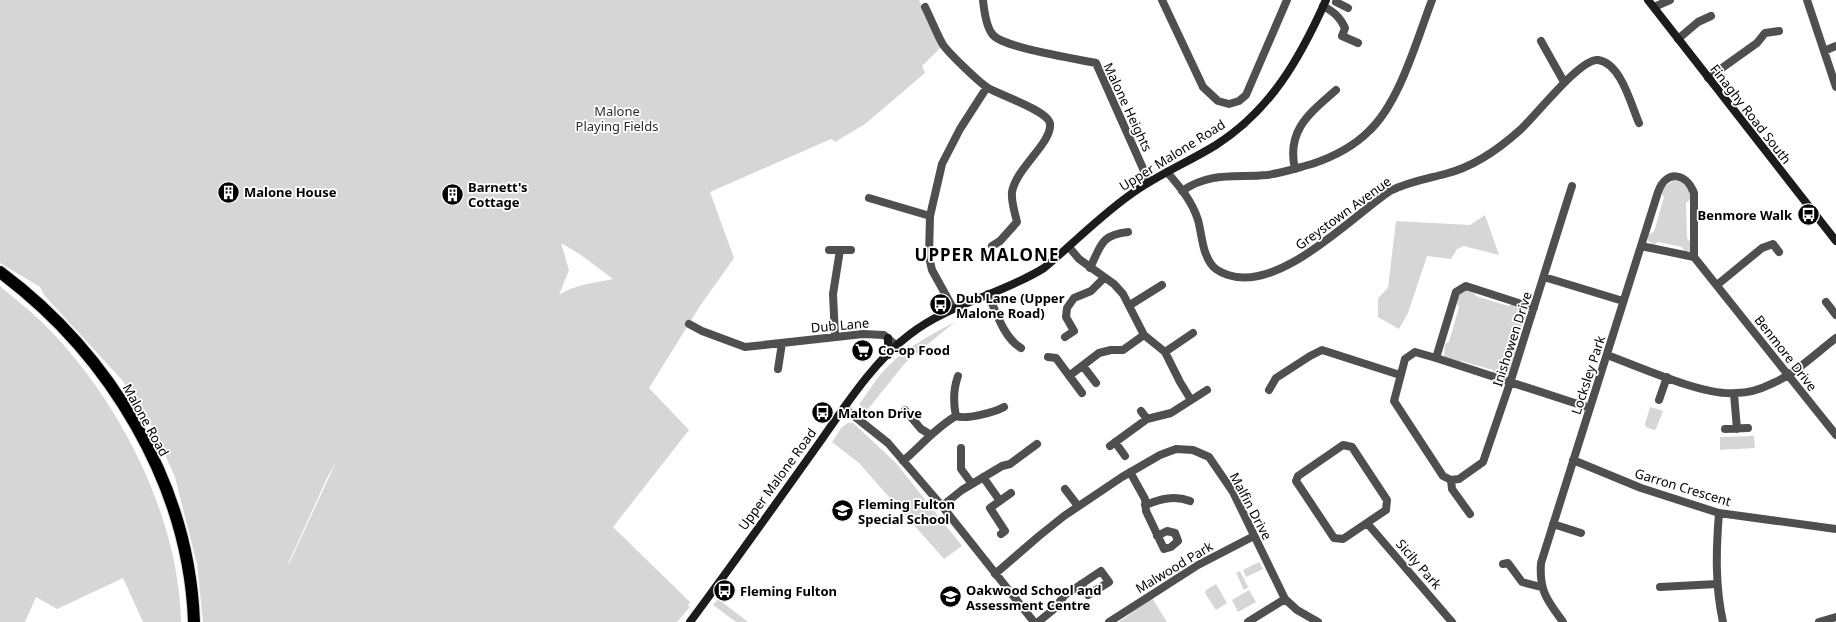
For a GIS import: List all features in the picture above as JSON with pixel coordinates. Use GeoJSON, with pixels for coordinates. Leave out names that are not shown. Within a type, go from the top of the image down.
{"type":"FeatureCollection","features":[{"type":"Feature","properties":{"kind":"highway","name":"Malone Road"},"geometry":{"type":"LineString","coordinates":[[0,272],[71,334],[125,405],[143,438],[164,484],[180,535],[191,583],[194,622]]}},
{"type":"Feature","properties":{"kind":"main road","name":"Finaghy Road South"},"geometry":{"type":"LineString","coordinates":[[1648,0],[1836,241]]}},
{"type":"Feature","properties":{"kind":"main road","name":"Upper Malone Road"},"geometry":{"type":"LineString","coordinates":[[690,622],[860,385],[897,346],[909,335],[931,320],[953,308],[1031,276],[1069,247],[1119,204],[1149,182],[1216,145],[1244,123],[1267,100],[1291,70],[1324,3]]}},
{"type":"Feature","properties":{"kind":"main road"},"geometry":{"type":"LineString","coordinates":[[888,338],[888,355]]}},
{"type":"Feature","properties":{"kind":"street","name":"Malone Heights"},"geometry":{"type":"LineString","coordinates":[[983,0],[987,21],[993,36],[1004,42],[1026,49],[1096,63],[1149,182]]}},
{"type":"Feature","properties":{"kind":"street"},"geometry":{"type":"LineString","coordinates":[[1162,0],[1203,87],[1218,101],[1229,104],[1239,101],[1246,95],[1287,0]]}},
{"type":"Feature","properties":{"kind":"street"},"geometry":{"type":"LineString","coordinates":[[1337,0],[1336,2],[1348,8]]}},
{"type":"Feature","properties":{"kind":"street"},"geometry":{"type":"LineString","coordinates":[[1182,191],[1199,181],[1218,176],[1260,175],[1295,169],[1340,153],[1361,139],[1376,125],[1397,89],[1409,62],[1432,0]]}},
{"type":"Feature","properties":{"kind":"street"},"geometry":{"type":"LineString","coordinates":[[1654,8],[1670,0]]}},
{"type":"Feature","properties":{"kind":"street"},"geometry":{"type":"LineString","coordinates":[[1807,0],[1836,87]]}},
{"type":"Feature","properties":{"kind":"street"},"geometry":{"type":"LineString","coordinates":[[1324,3],[1340,18],[1345,28],[1342,36],[1358,43]]}},
{"type":"Feature","properties":{"kind":"street"},"geometry":{"type":"LineString","coordinates":[[925,7],[943,45],[987,87],[1048,118],[1050,127],[1043,145],[1021,171],[1012,192],[1012,200],[1017,222],[1000,241],[992,246]]}},
{"type":"Feature","properties":{"kind":"street"},"geometry":{"type":"LineString","coordinates":[[1678,39],[1694,24],[1711,16]]}},
{"type":"Feature","properties":{"kind":"street"},"geometry":{"type":"LineString","coordinates":[[1708,78],[1757,43],[1765,32],[1779,31]]}},
{"type":"Feature","properties":{"kind":"street"},"geometry":{"type":"LineString","coordinates":[[1541,41],[1564,82]]}},
{"type":"Feature","properties":{"kind":"street"},"geometry":{"type":"LineString","coordinates":[[1824,51],[1836,46]]}},
{"type":"Feature","properties":{"kind":"street","name":"Greystown Avenue"},"geometry":{"type":"LineString","coordinates":[[1167,172],[1192,205],[1206,254],[1215,268],[1232,276],[1242,278],[1259,276],[1300,259],[1390,191],[1402,184],[1446,174],[1477,161],[1510,139],[1564,82],[1590,61],[1599,60],[1605,62],[1616,71],[1639,123]]}},
{"type":"Feature","properties":{"kind":"street"},"geometry":{"type":"LineString","coordinates":[[953,308],[932,270],[929,257],[930,216],[942,164],[960,129],[987,87]]}},
{"type":"Feature","properties":{"kind":"street"},"geometry":{"type":"LineString","coordinates":[[1295,169],[1293,160],[1293,145],[1300,125],[1308,114],[1336,90]]}},
{"type":"Feature","properties":{"kind":"street","name":"Locksley Park"},"geometry":{"type":"LineString","coordinates":[[1563,622],[1550,605],[1541,587],[1541,562],[1658,192],[1664,180],[1672,177],[1680,177],[1686,180],[1691,185],[1694,193],[1694,257]]}},
{"type":"Feature","properties":{"kind":"street","name":"Inishowen Drive"},"geometry":{"type":"LineString","coordinates":[[1451,480],[1458,479],[1483,462],[1510,383],[1572,186]]}},
{"type":"Feature","properties":{"kind":"street"},"geometry":{"type":"LineString","coordinates":[[869,198],[930,216]]}},
{"type":"Feature","properties":{"kind":"street"},"geometry":{"type":"LineString","coordinates":[[1090,268],[1099,245],[1104,239],[1110,235],[1128,232]]}},
{"type":"Feature","properties":{"kind":"street"},"geometry":{"type":"LineString","coordinates":[[1717,285],[1762,248],[1773,244],[1779,252]]}},
{"type":"Feature","properties":{"kind":"street"},"geometry":{"type":"LineString","coordinates":[[1641,246],[1694,257]]}},
{"type":"Feature","properties":{"kind":"street"},"geometry":{"type":"LineString","coordinates":[[1069,247],[1079,259],[1114,284],[1123,294],[1130,306],[1135,320],[1144,334],[1165,352],[1191,400]]}},
{"type":"Feature","properties":{"kind":"street"},"geometry":{"type":"LineString","coordinates":[[829,250],[851,250]]}},
{"type":"Feature","properties":{"kind":"street"},"geometry":{"type":"LineString","coordinates":[[835,336],[833,294],[840,250]]}},
{"type":"Feature","properties":{"kind":"street","name":"Benmore Drive"},"geometry":{"type":"LineString","coordinates":[[1694,257],[1836,435]]}},
{"type":"Feature","properties":{"kind":"street"},"geometry":{"type":"LineString","coordinates":[[1544,277],[1623,301]]}},
{"type":"Feature","properties":{"kind":"street"},"geometry":{"type":"LineString","coordinates":[[1065,337],[1074,331],[1066,317],[1067,308],[1074,298],[1091,291],[1104,278]]}},
{"type":"Feature","properties":{"kind":"street"},"geometry":{"type":"LineString","coordinates":[[1436,358],[1456,292],[1466,286],[1534,308]]}},
{"type":"Feature","properties":{"kind":"street"},"geometry":{"type":"LineString","coordinates":[[1130,306],[1160,288]]}},
{"type":"Feature","properties":{"kind":"street"},"geometry":{"type":"LineString","coordinates":[[988,294],[1000,320],[1015,344],[1021,348]]}},
{"type":"Feature","properties":{"kind":"street"},"geometry":{"type":"LineString","coordinates":[[1826,302],[1836,315]]}},
{"type":"Feature","properties":{"kind":"street","name":"Dub Lane"},"geometry":{"type":"LineString","coordinates":[[688,324],[702,332],[745,347],[835,336],[878,334],[888,338]]}},
{"type":"Feature","properties":{"kind":"street"},"geometry":{"type":"LineString","coordinates":[[1069,376],[1099,353],[1111,350],[1123,350],[1144,334]]}},
{"type":"Feature","properties":{"kind":"street"},"geometry":{"type":"LineString","coordinates":[[1165,352],[1192,336]]}},
{"type":"Feature","properties":{"kind":"street"},"geometry":{"type":"LineString","coordinates":[[888,338],[897,346]]}},
{"type":"Feature","properties":{"kind":"street"},"geometry":{"type":"LineString","coordinates":[[1607,355],[1707,390],[1734,394],[1771,385],[1788,375],[1836,338]]}},
{"type":"Feature","properties":{"kind":"street"},"geometry":{"type":"LineString","coordinates":[[778,369],[782,343]]}},
{"type":"Feature","properties":{"kind":"street"},"geometry":{"type":"LineString","coordinates":[[1269,390],[1276,378],[1322,350],[1400,375]]}},
{"type":"Feature","properties":{"kind":"street"},"geometry":{"type":"LineString","coordinates":[[1470,514],[1452,488],[1451,480],[1443,476],[1394,401],[1405,359],[1415,352],[1590,408]]}},
{"type":"Feature","properties":{"kind":"street"},"geometry":{"type":"LineString","coordinates":[[1048,357],[1056,358],[1082,393]]}},
{"type":"Feature","properties":{"kind":"street"},"geometry":{"type":"LineString","coordinates":[[1083,366],[1097,382]]}},
{"type":"Feature","properties":{"kind":"street"},"geometry":{"type":"LineString","coordinates":[[956,416],[954,398],[958,376]]}},
{"type":"Feature","properties":{"kind":"street"},"geometry":{"type":"LineString","coordinates":[[1659,400],[1667,377]]}},
{"type":"Feature","properties":{"kind":"street"},"geometry":{"type":"LineString","coordinates":[[1125,456],[1113,444],[1147,419],[1171,413],[1207,390]]}},
{"type":"Feature","properties":{"kind":"street"},"geometry":{"type":"LineString","coordinates":[[1734,394],[1737,429]]}},
{"type":"Feature","properties":{"kind":"street"},"geometry":{"type":"LineString","coordinates":[[956,416],[962,418],[985,413],[994,413],[1004,407]]}},
{"type":"Feature","properties":{"kind":"street"},"geometry":{"type":"LineString","coordinates":[[844,408],[888,443],[942,506],[1034,622]]}},
{"type":"Feature","properties":{"kind":"street"},"geometry":{"type":"LineString","coordinates":[[905,410],[921,429],[931,435]]}},
{"type":"Feature","properties":{"kind":"street"},"geometry":{"type":"LineString","coordinates":[[1141,411],[1147,419]]}},
{"type":"Feature","properties":{"kind":"street"},"geometry":{"type":"LineString","coordinates":[[903,461],[922,445],[931,435],[956,416]]}},
{"type":"Feature","properties":{"kind":"street"},"geometry":{"type":"LineString","coordinates":[[1725,429],[1748,428]]}},
{"type":"Feature","properties":{"kind":"street"},"geometry":{"type":"LineString","coordinates":[[942,506],[972,484],[1002,466],[1010,464],[1037,444]]}},
{"type":"Feature","properties":{"kind":"street"},"geometry":{"type":"LineString","coordinates":[[1344,445],[1352,447],[1387,500],[1386,510],[1367,523],[1343,539],[1334,538],[1297,484],[1298,476],[1344,445]]}},
{"type":"Feature","properties":{"kind":"street"},"geometry":{"type":"LineString","coordinates":[[961,448],[961,469],[972,484]]}},
{"type":"Feature","properties":{"kind":"street","name":"Malfin Drive"},"geometry":{"type":"LineString","coordinates":[[995,574],[1039,536],[1078,506],[1130,472],[1160,455],[1176,449],[1193,450],[1209,457],[1233,492],[1285,599],[1297,610],[1318,622]]}},
{"type":"Feature","properties":{"kind":"street","name":"Garron Crescent"},"geometry":{"type":"LineString","coordinates":[[1574,460],[1641,488],[1719,513],[1836,529]]}},
{"type":"Feature","properties":{"kind":"street"},"geometry":{"type":"LineString","coordinates":[[1130,472],[1144,499],[1146,511],[1157,536]]}},
{"type":"Feature","properties":{"kind":"street"},"geometry":{"type":"LineString","coordinates":[[983,477],[1000,501]]}},
{"type":"Feature","properties":{"kind":"street"},"geometry":{"type":"LineString","coordinates":[[1064,489],[1078,506]]}},
{"type":"Feature","properties":{"kind":"street"},"geometry":{"type":"LineString","coordinates":[[1001,534],[1005,531],[990,508],[1011,493]]}},
{"type":"Feature","properties":{"kind":"street"},"geometry":{"type":"LineString","coordinates":[[1145,505],[1166,498],[1180,498],[1190,501]]}},
{"type":"Feature","properties":{"kind":"street"},"geometry":{"type":"LineString","coordinates":[[1719,513],[1716,542],[1717,584],[1723,622]]}},
{"type":"Feature","properties":{"kind":"street","name":"Sicily Park"},"geometry":{"type":"LineString","coordinates":[[1367,523],[1452,622]]}},
{"type":"Feature","properties":{"kind":"street"},"geometry":{"type":"LineString","coordinates":[[1553,524],[1581,533]]}},
{"type":"Feature","properties":{"kind":"street","name":"Malwood Park"},"geometry":{"type":"LineString","coordinates":[[1109,622],[1192,568],[1254,536]]}},
{"type":"Feature","properties":{"kind":"street"},"geometry":{"type":"LineString","coordinates":[[1503,564],[1508,563],[1522,582],[1541,587]]}},
{"type":"Feature","properties":{"kind":"street"},"geometry":{"type":"LineString","coordinates":[[1038,622],[1053,610],[1065,595],[1081,584]]}},
{"type":"Feature","properties":{"kind":"street"},"geometry":{"type":"LineString","coordinates":[[1660,587],[1717,584]]}},
{"type":"Feature","properties":{"kind":"street"},"geometry":{"type":"LineString","coordinates":[[1248,622],[1285,599]]}},
{"type":"Feature","properties":{"kind":"street"},"geometry":{"type":"LineString","coordinates":[[1819,622],[1836,617]]}},
{"type":"Feature","properties":{"kind":"green space","name":"Malone Playing Fields"},"geometry":{"type":"Polygon","coordinates":[[[0,0],[919,0],[941,47],[922,66],[925,73],[865,124],[835,142],[831,139],[710,192],[734,258],[700,306],[649,388],[689,430],[613,527],[690,602],[688,605],[690,607],[677,622],[203,622],[197,564],[175,477],[154,430],[122,380],[44,295],[40,287],[0,263],[0,0]],[[561,243],[569,270],[559,295],[578,286],[613,279],[581,255],[561,243]],[[336,462],[327,478],[288,564],[289,564],[336,462]]]}},
{"type":"Feature","properties":{"kind":"green space"},"geometry":{"type":"Polygon","coordinates":[[[1673,181],[1681,181],[1690,191],[1692,198],[1686,203],[1687,238],[1692,244],[1690,251],[1684,251],[1682,247],[1658,242],[1654,245],[1648,241],[1648,235],[1654,232],[1664,197],[1661,193],[1664,187],[1673,181]]]}},
{"type":"Feature","properties":{"kind":"green space"},"geometry":{"type":"Polygon","coordinates":[[[1485,215],[1499,255],[1464,246],[1457,249],[1451,259],[1427,256],[1408,313],[1399,329],[1378,317],[1378,298],[1388,288],[1396,221],[1470,225],[1485,215]]]}},
{"type":"Feature","properties":{"kind":"green space"},"geometry":{"type":"Polygon","coordinates":[[[0,286],[41,321],[73,356],[98,389],[120,424],[140,462],[157,501],[169,541],[178,582],[181,622],[143,622],[123,578],[57,609],[36,597],[25,622],[0,622],[0,286]]]}},
{"type":"Feature","properties":{"kind":"green space"},"geometry":{"type":"Polygon","coordinates":[[[1468,290],[1476,296],[1508,306],[1512,304],[1524,308],[1527,312],[1525,324],[1522,325],[1515,346],[1517,349],[1509,373],[1506,376],[1494,374],[1493,370],[1461,361],[1458,363],[1447,359],[1444,356],[1445,344],[1449,342],[1459,307],[1457,304],[1459,295],[1468,290]]]}},
{"type":"Feature","properties":{"kind":"green space"},"geometry":{"type":"Polygon","coordinates":[[[955,322],[906,362],[864,414],[860,403],[877,378],[888,366],[905,351],[955,322]]]}},
{"type":"Feature","properties":{"kind":"green space"},"geometry":{"type":"Polygon","coordinates":[[[1650,407],[1663,411],[1656,429],[1654,430],[1646,427],[1645,424],[1650,407]]]}},
{"type":"Feature","properties":{"kind":"green space"},"geometry":{"type":"Polygon","coordinates":[[[848,423],[853,423],[896,463],[962,546],[944,559],[859,463],[832,442],[842,427],[848,423]]]}},
{"type":"Feature","properties":{"kind":"green space"},"geometry":{"type":"Polygon","coordinates":[[[1754,436],[1755,448],[1720,450],[1720,437],[1754,436]]]}},
{"type":"Feature","properties":{"kind":"green space"},"geometry":{"type":"Polygon","coordinates":[[[1259,562],[1263,569],[1246,577],[1243,570],[1259,562]]]}},
{"type":"Feature","properties":{"kind":"green space"},"geometry":{"type":"Polygon","coordinates":[[[1240,571],[1248,587],[1244,590],[1236,573],[1240,571]]]}},
{"type":"Feature","properties":{"kind":"green space"},"geometry":{"type":"Polygon","coordinates":[[[1216,584],[1227,603],[1216,610],[1205,593],[1206,590],[1216,584]]]}},
{"type":"Feature","properties":{"kind":"green space"},"geometry":{"type":"Polygon","coordinates":[[[1249,590],[1256,602],[1238,612],[1232,600],[1249,590]]]}},
{"type":"Feature","properties":{"kind":"green space"},"geometry":{"type":"Polygon","coordinates":[[[1152,598],[1167,622],[1119,622],[1152,598]]]}},
{"type":"Feature","properties":{"kind":"green space"},"geometry":{"type":"Polygon","coordinates":[[[718,599],[748,622],[736,622],[713,605],[718,599]]]}},
{"type":"Feature","properties":{"kind":"place","name":"Malone House"},"geometry":{"type":"Point","coordinates":[228,192]}},
{"type":"Feature","properties":{"kind":"place","name":"Barnett's Cottage"},"geometry":{"type":"Point","coordinates":[453,194]}},
{"type":"Feature","properties":{"kind":"place","name":"Benmore Walk"},"geometry":{"type":"Point","coordinates":[1808,215]}},
{"type":"Feature","properties":{"kind":"place","name":"Dub Lane (Upper Malone Road)"},"geometry":{"type":"Point","coordinates":[941,305]}},
{"type":"Feature","properties":{"kind":"place","name":"Co-op Food"},"geometry":{"type":"Point","coordinates":[862,350]}},
{"type":"Feature","properties":{"kind":"place","name":"Malton Drive"},"geometry":{"type":"Point","coordinates":[823,413]}},
{"type":"Feature","properties":{"kind":"place","name":"Fleming Fulton Special School"},"geometry":{"type":"Point","coordinates":[842,511]}},
{"type":"Feature","properties":{"kind":"place","name":"Fleming Fulton"},"geometry":{"type":"Point","coordinates":[725,591]}},
{"type":"Feature","properties":{"kind":"place","name":"Oakwood School and Assessment Centre"},"geometry":{"type":"Point","coordinates":[951,597]}},
{"type":"Feature","properties":{"kind":"district","name":"UPPER MALONE"},"geometry":{"type":"Point","coordinates":[987,255]}}]}
